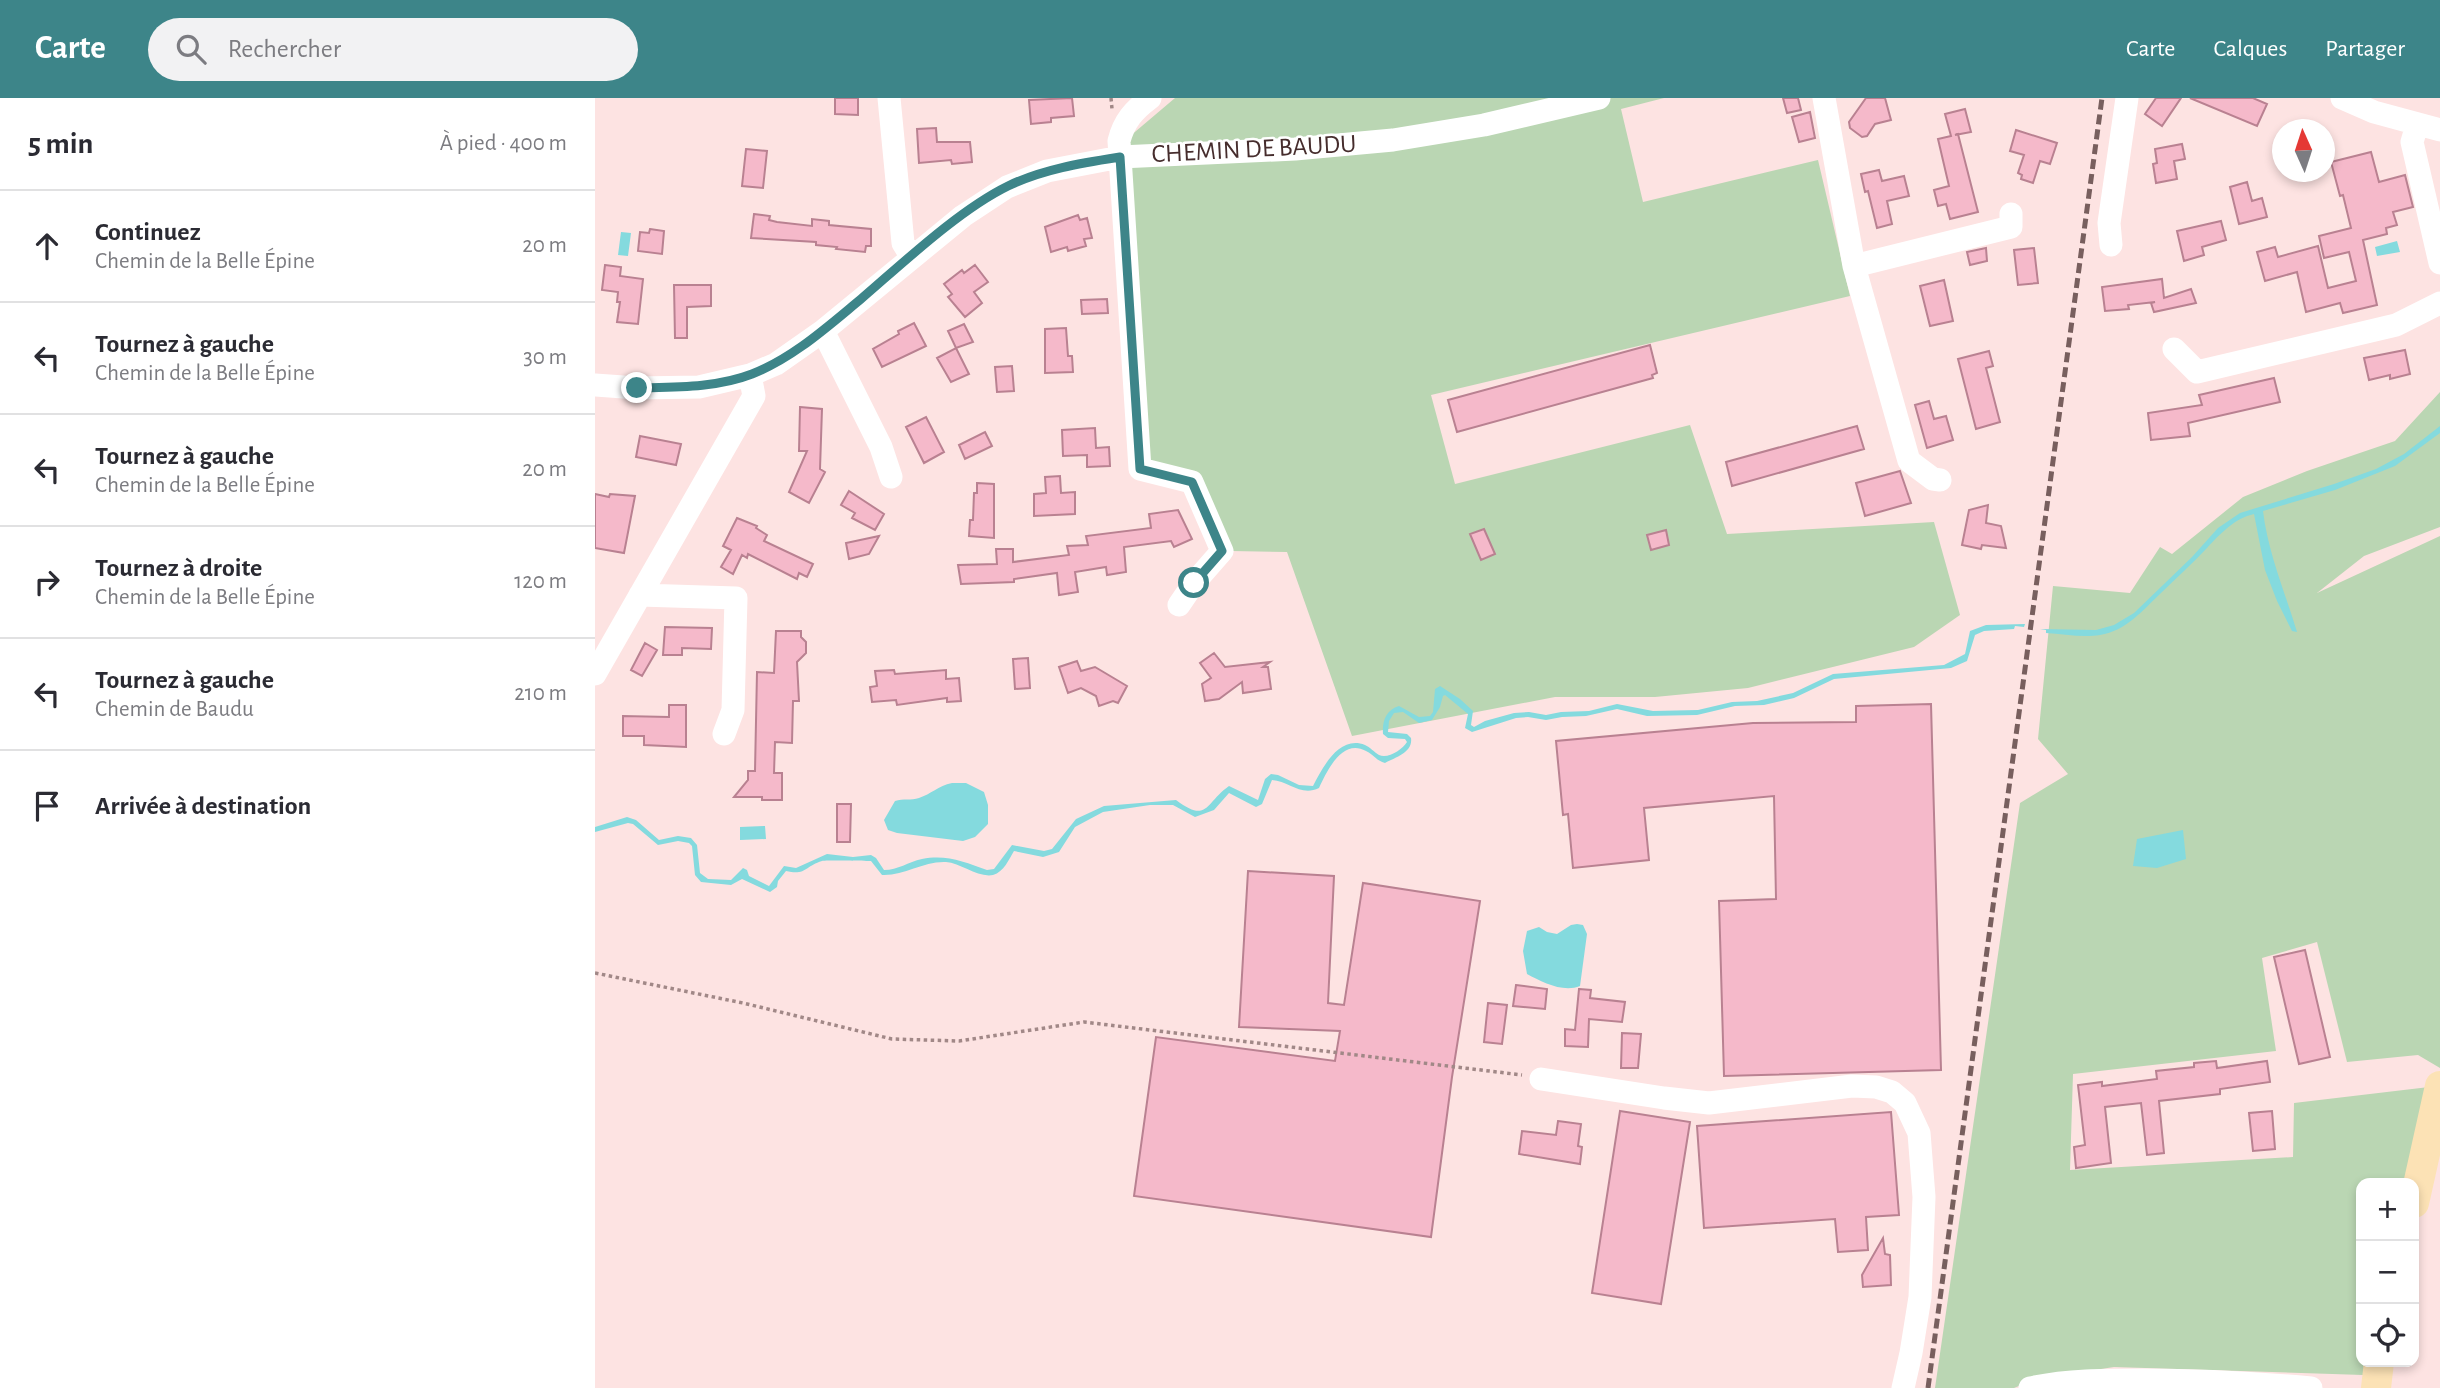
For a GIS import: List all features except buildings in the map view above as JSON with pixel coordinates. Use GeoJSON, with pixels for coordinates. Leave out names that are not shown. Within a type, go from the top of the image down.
{"type":"FeatureCollection","features":[{"type":"Feature","properties":{"kind":"main road"},"geometry":{"type":"LineString","coordinates":[[2419,1180],[2440,1086]]}},
{"type":"Feature","properties":{"kind":"main road"},"geometry":{"type":"LineString","coordinates":[[2378,1388],[2379,1367]]}},
{"type":"Feature","properties":{"kind":"street"},"geometry":{"type":"LineString","coordinates":[[889,98],[903,243],[911,256]]}},
{"type":"Feature","properties":{"kind":"street"},"geometry":{"type":"LineString","coordinates":[[1150,98],[1136,109],[1123,126],[1119,141],[1140,469],[1192,482],[1222,551],[1194,583],[1179,606]]}},
{"type":"Feature","properties":{"kind":"street","name":"CHEMIN DE BAUDU"},"geometry":{"type":"LineString","coordinates":[[595,385],[637,388],[699,387],[750,375],[776,364],[823,331],[963,216],[1007,187],[1047,171],[1120,157],[1295,149],[1393,140],[1485,125],[1599,98]]}},
{"type":"Feature","properties":{"kind":"street"},"geometry":{"type":"LineString","coordinates":[[1823,98],[1854,266],[1909,461],[1933,479],[1940,480]]}},
{"type":"Feature","properties":{"kind":"street"},"geometry":{"type":"LineString","coordinates":[[2111,245],[2109,223],[2127,98]]}},
{"type":"Feature","properties":{"kind":"street"},"geometry":{"type":"LineString","coordinates":[[2342,98],[2374,112],[2440,130]]}},
{"type":"Feature","properties":{"kind":"street"},"geometry":{"type":"LineString","coordinates":[[2417,125],[2412,142],[2440,263]]}},
{"type":"Feature","properties":{"kind":"street"},"geometry":{"type":"LineString","coordinates":[[1854,266],[2011,228],[2011,214]]}},
{"type":"Feature","properties":{"kind":"street"},"geometry":{"type":"LineString","coordinates":[[2174,349],[2197,372],[2396,325],[2440,303]]}},
{"type":"Feature","properties":{"kind":"street"},"geometry":{"type":"LineString","coordinates":[[823,331],[881,447],[891,477]]}},
{"type":"Feature","properties":{"kind":"street"},"geometry":{"type":"LineString","coordinates":[[595,674],[754,396],[750,375]]}},
{"type":"Feature","properties":{"kind":"street"},"geometry":{"type":"LineString","coordinates":[[640,595],[736,598],[733,710],[725,734]]}},
{"type":"Feature","properties":{"kind":"street"},"geometry":{"type":"LineString","coordinates":[[1541,1079],[1709,1103],[1851,1086],[1876,1087],[1899,1097],[1914,1117],[1919,1133],[1924,1197],[1920,1297],[1903,1388]]}},
{"type":"Feature","properties":{"kind":"street"},"geometry":{"type":"LineString","coordinates":[[2030,1388],[2113,1380],[2228,1381],[2311,1388]]}},
{"type":"Feature","properties":{"kind":"street"},"geometry":{"type":"LineString","coordinates":[[2378,1388],[2396,1388]]}},
{"type":"Feature","properties":{"kind":"path"},"geometry":{"type":"LineString","coordinates":[[595,973],[743,1003],[892,1039],[959,1041],[1084,1022],[1495,1070],[1541,1079]]}},
{"type":"Feature","properties":{"kind":"green space"},"geometry":{"type":"Polygon","coordinates":[[[1175,98],[1664,98],[1621,109],[1643,202],[1818,160],[1850,296],[1431,395],[1455,484],[1690,425],[1727,534],[1934,522],[1960,615],[1914,647],[1748,688],[1655,697],[1555,697],[1352,736],[1287,552],[1231,551],[1198,472],[1149,461],[1129,137],[1175,98]]]}},
{"type":"Feature","properties":{"kind":"green space"},"geometry":{"type":"Polygon","coordinates":[[[2440,392],[2440,527],[2364,556],[2317,593],[2440,536],[2440,1068],[2418,1055],[2347,1062],[2317,942],[2262,958],[2276,1051],[2073,1074],[2070,1170],[2293,1157],[2294,1103],[2429,1087],[2408,1178],[2356,1178],[2356,1367],[2365,1367],[2363,1375],[2114,1367],[2036,1379],[2014,1388],[1935,1388],[2020,803],[2068,774],[2038,739],[2053,586],[2130,593],[2160,547],[2172,554],[2243,497],[2307,471],[2395,441],[2440,392]]]}},
{"type":"Feature","properties":{"kind":"water"},"geometry":{"type":"Polygon","coordinates":[[[621,232],[631,233],[628,256],[618,255],[621,232]]]}},
{"type":"Feature","properties":{"kind":"water"},"geometry":{"type":"Polygon","coordinates":[[[2397,241],[2400,252],[2377,256],[2375,247],[2397,241]]]}},
{"type":"Feature","properties":{"kind":"water"},"geometry":{"type":"Polygon","coordinates":[[[2440,426],[2440,433],[2395,466],[2335,490],[2263,511],[2273,557],[2297,632],[2292,631],[2265,570],[2254,514],[2228,527],[2141,613],[2118,629],[2087,636],[2046,633],[2046,630],[2040,629],[2096,630],[2114,625],[2134,613],[2218,528],[2240,513],[2376,469],[2404,454],[2440,426]]]}},
{"type":"Feature","properties":{"kind":"water"},"geometry":{"type":"Polygon","coordinates":[[[2025,624],[2024,627],[1984,631],[1975,635],[1967,661],[1951,668],[1834,679],[1794,698],[1764,705],[1735,706],[1697,715],[1647,716],[1617,709],[1586,716],[1546,720],[1516,718],[1472,732],[1465,728],[1468,714],[1445,695],[1432,720],[1419,723],[1403,712],[1394,713],[1389,721],[1388,732],[1407,734],[1411,743],[1403,754],[1385,763],[1366,751],[1350,749],[1337,758],[1319,788],[1306,791],[1272,780],[1262,804],[1256,807],[1229,793],[1214,810],[1195,817],[1173,805],[1150,805],[1103,812],[1075,827],[1059,852],[1043,857],[1014,851],[1003,868],[993,875],[938,862],[882,875],[871,861],[825,861],[802,871],[786,871],[777,887],[770,892],[742,879],[731,885],[701,882],[695,875],[692,846],[689,843],[678,841],[658,845],[633,824],[628,823],[595,832],[595,827],[627,817],[636,820],[659,840],[678,836],[691,838],[697,845],[700,873],[708,879],[731,880],[743,868],[749,876],[769,886],[784,866],[796,868],[827,854],[853,857],[871,855],[884,870],[939,857],[987,870],[994,869],[1012,845],[1044,851],[1052,849],[1076,819],[1104,806],[1176,800],[1186,807],[1201,811],[1229,786],[1258,800],[1265,779],[1271,774],[1299,785],[1313,786],[1333,755],[1347,745],[1365,745],[1379,755],[1390,755],[1407,742],[1405,739],[1388,738],[1383,734],[1384,720],[1388,713],[1399,706],[1419,717],[1430,716],[1433,712],[1435,689],[1440,686],[1473,711],[1471,725],[1474,727],[1514,713],[1546,715],[1589,711],[1617,704],[1653,711],[1698,710],[1793,693],[1833,674],[1944,665],[1965,654],[1970,631],[1986,625],[2025,624]]]}},
{"type":"Feature","properties":{"kind":"water"},"geometry":{"type":"Polygon","coordinates":[[[952,783],[966,783],[984,792],[988,805],[988,824],[975,837],[963,841],[888,830],[884,820],[895,801],[919,798],[952,783]]]}},
{"type":"Feature","properties":{"kind":"water"},"geometry":{"type":"Polygon","coordinates":[[[765,826],[766,839],[740,840],[740,827],[765,826]]]}},
{"type":"Feature","properties":{"kind":"water"},"geometry":{"type":"Polygon","coordinates":[[[2183,830],[2186,859],[2157,868],[2133,866],[2137,839],[2183,830]]]}},
{"type":"Feature","properties":{"kind":"water"},"geometry":{"type":"Polygon","coordinates":[[[1577,924],[1583,925],[1587,934],[1580,986],[1560,987],[1527,974],[1523,951],[1527,931],[1539,927],[1557,934],[1577,924]]]}},
{"type":"Feature","properties":{"kind":"railway"},"geometry":{"type":"LineString","coordinates":[[1928,1388],[2102,98]]}},
{"type":"Feature","properties":{"kind":"route"},"geometry":{"type":"LineString","coordinates":[[637,388],[699,387],[750,375],[776,364],[823,331],[963,216],[1007,187],[1047,171],[1120,157],[1140,469],[1192,482],[1222,551],[1194,583]]}}]}
